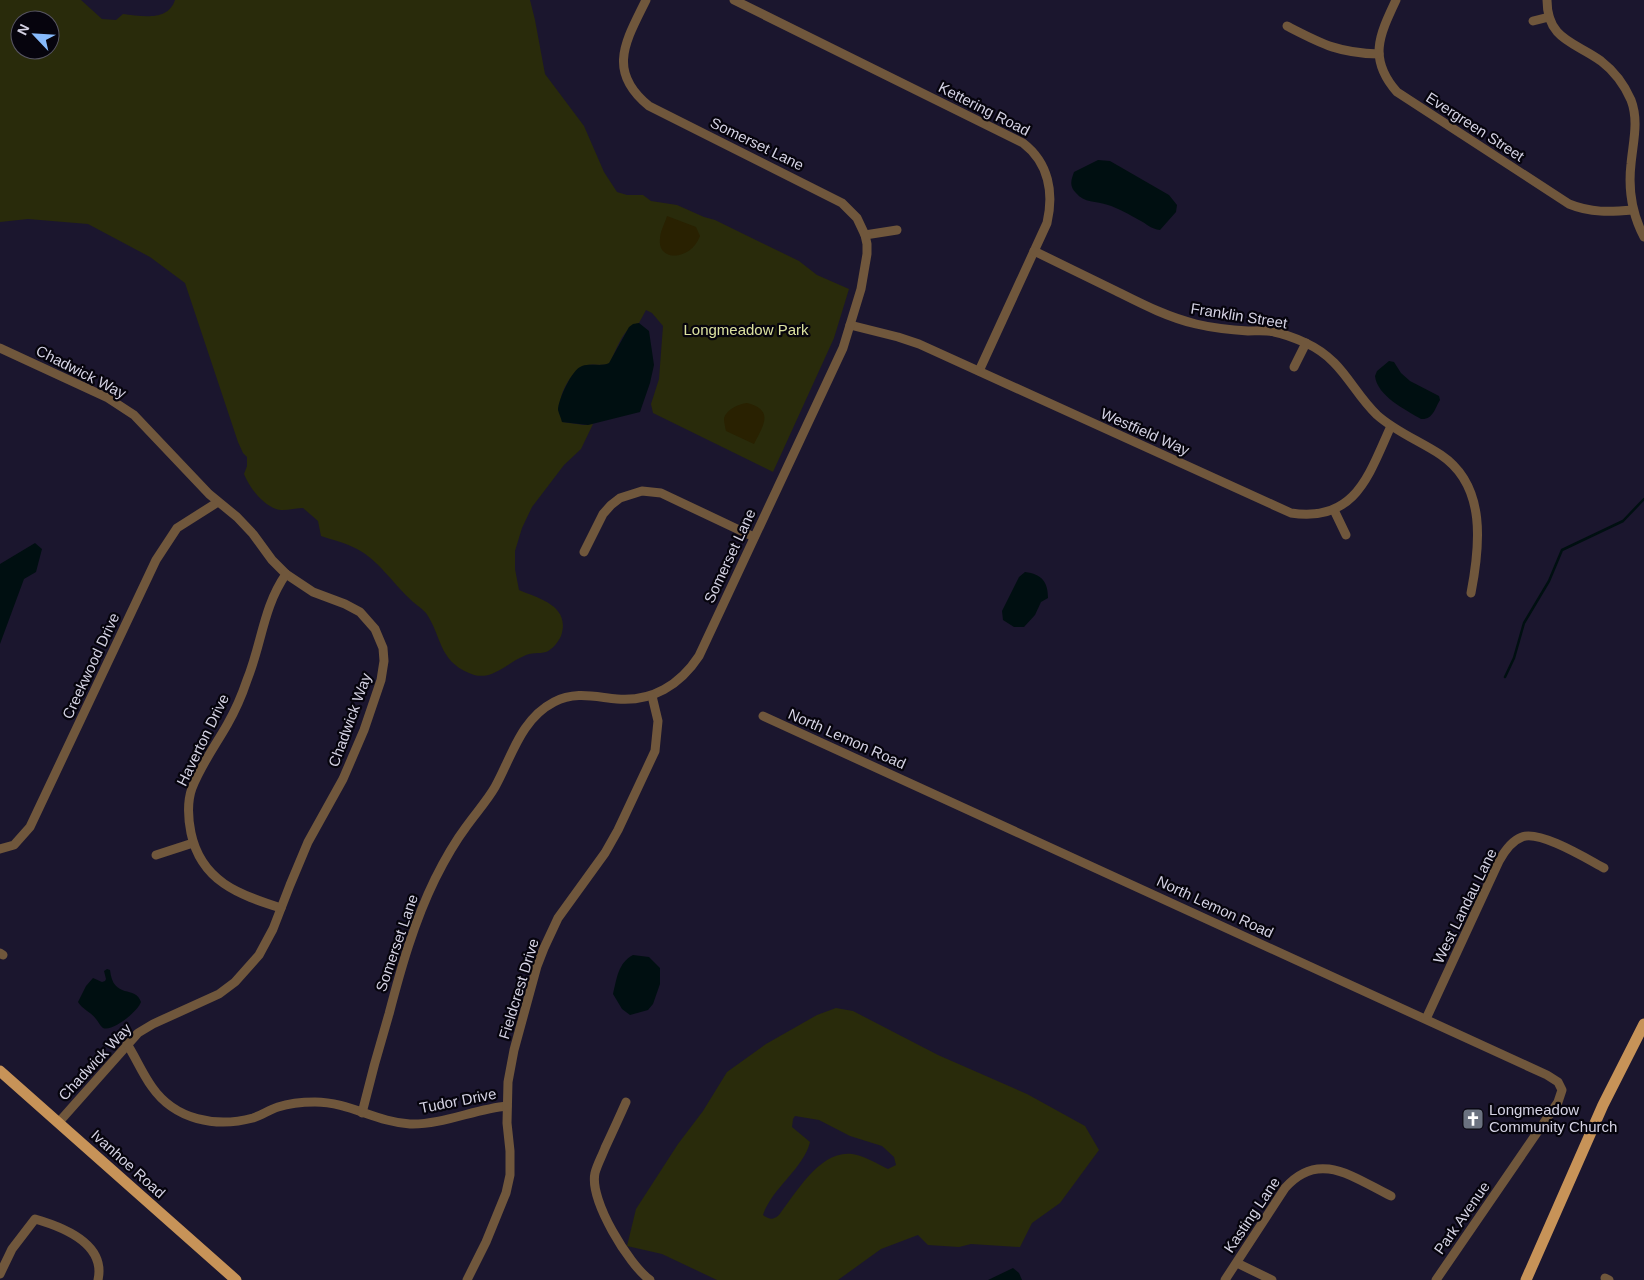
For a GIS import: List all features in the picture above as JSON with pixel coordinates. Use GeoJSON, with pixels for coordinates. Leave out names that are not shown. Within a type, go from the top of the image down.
{"type":"FeatureCollection","features":[{"type":"Feature","properties":{"kind":"main road"},"geometry":{"type":"LineString","coordinates":[[1526,1280],[1603,1105],[1644,1024]]}},
{"type":"Feature","properties":{"kind":"main road","name":"Ivanhoe Road"},"geometry":{"type":"LineString","coordinates":[[0,1072],[59,1122],[236,1280]]}},
{"type":"Feature","properties":{"kind":"street","name":"Somerset Lane"},"geometry":{"type":"LineString","coordinates":[[362,1113],[403,962],[419,915],[444,862],[464,829],[493,790],[523,731],[534,715],[542,708],[564,698],[585,695],[617,699],[652,696],[674,684],[692,666],[699,656],[843,348],[861,289],[867,254],[865,235],[852,212],[835,198],[649,106],[631,88],[624,70],[623,55],[627,39],[646,0]]}},
{"type":"Feature","properties":{"kind":"street","name":"Kettering Road"},"geometry":{"type":"LineString","coordinates":[[734,0],[1023,143],[1042,165],[1050,186],[1051,201],[1047,223],[979,371]]}},
{"type":"Feature","properties":{"kind":"street","name":"Evergreen Street"},"geometry":{"type":"LineString","coordinates":[[1396,0],[1380,37],[1379,54],[1382,72],[1397,92],[1569,204],[1596,212],[1633,210]]}},
{"type":"Feature","properties":{"kind":"street"},"geometry":{"type":"LineString","coordinates":[[1547,0],[1549,17],[1560,35],[1568,43],[1599,60],[1613,72],[1623,85],[1631,101],[1636,134],[1630,181],[1633,210],[1644,238]]}},
{"type":"Feature","properties":{"kind":"street"},"geometry":{"type":"LineString","coordinates":[[1533,21],[1549,17]]}},
{"type":"Feature","properties":{"kind":"street"},"geometry":{"type":"LineString","coordinates":[[1287,26],[1331,47],[1358,54],[1379,54]]}},
{"type":"Feature","properties":{"kind":"street"},"geometry":{"type":"LineString","coordinates":[[865,235],[897,230]]}},
{"type":"Feature","properties":{"kind":"street","name":"Franklin Street"},"geometry":{"type":"LineString","coordinates":[[1034,251],[1153,309],[1180,320],[1214,328],[1274,332],[1306,343],[1333,360],[1376,414],[1391,426],[1443,456],[1455,467],[1466,483],[1477,513],[1478,533],[1476,571],[1471,593]]}},
{"type":"Feature","properties":{"kind":"street","name":"Westfield Way"},"geometry":{"type":"LineString","coordinates":[[850,325],[919,344],[1291,513],[1305,515],[1334,510],[1352,497],[1364,483],[1391,426]]}},
{"type":"Feature","properties":{"kind":"street"},"geometry":{"type":"LineString","coordinates":[[1294,366],[1306,343]]}},
{"type":"Feature","properties":{"kind":"street","name":"Chadwick Way"},"geometry":{"type":"LineString","coordinates":[[0,348],[118,404],[134,415],[218,502],[253,534],[272,560],[286,574],[313,592],[360,612],[375,629],[384,660],[381,680],[351,762],[308,842],[273,929],[259,955],[235,982],[204,1002],[153,1024],[138,1033],[59,1122]]}},
{"type":"Feature","properties":{"kind":"street"},"geometry":{"type":"LineString","coordinates":[[584,552],[603,514],[611,505],[620,498],[642,490],[661,493],[754,538]]}},
{"type":"Feature","properties":{"kind":"street","name":"Creekwood Drive"},"geometry":{"type":"LineString","coordinates":[[0,849],[14,845],[30,827],[156,560],[178,528],[218,502]]}},
{"type":"Feature","properties":{"kind":"street"},"geometry":{"type":"LineString","coordinates":[[1334,510],[1346,535]]}},
{"type":"Feature","properties":{"kind":"street","name":"Haverton Drive"},"geometry":{"type":"LineString","coordinates":[[281,908],[248,898],[218,880],[197,853],[193,843],[188,812],[191,790],[199,771],[228,723],[248,680],[266,612],[276,588],[286,574]]}},
{"type":"Feature","properties":{"kind":"street","name":"Fieldcrest Drive"},"geometry":{"type":"LineString","coordinates":[[468,1280],[503,1204],[506,1193],[510,1175],[507,1106],[508,1082],[514,1050],[544,948],[558,918],[605,852],[618,830],[655,751],[658,721],[652,696]]}},
{"type":"Feature","properties":{"kind":"street","name":"North Lemon Road"},"geometry":{"type":"LineString","coordinates":[[763,716],[1548,1075],[1561,1086],[1561,1095],[1511,1171]]}},
{"type":"Feature","properties":{"kind":"street","name":"West Landau Lane"},"geometry":{"type":"LineString","coordinates":[[1426,1019],[1499,861],[1512,843],[1522,837],[1532,835],[1544,838],[1604,868]]}},
{"type":"Feature","properties":{"kind":"street"},"geometry":{"type":"LineString","coordinates":[[156,855],[193,843]]}},
{"type":"Feature","properties":{"kind":"street","name":"Tudor Drive"},"geometry":{"type":"LineString","coordinates":[[127,1044],[136,1057],[144,1075],[159,1095],[173,1108],[203,1121],[239,1122],[277,1107],[301,1102],[325,1102],[341,1105],[390,1122],[413,1124],[432,1122],[507,1106]]}},
{"type":"Feature","properties":{"kind":"street"},"geometry":{"type":"LineString","coordinates":[[626,1102],[597,1167],[594,1186],[597,1199],[627,1255],[634,1265],[650,1280]]}},
{"type":"Feature","properties":{"kind":"street","name":"Kasting Lane"},"geometry":{"type":"LineString","coordinates":[[1226,1280],[1286,1188],[1294,1178],[1307,1171],[1316,1168],[1335,1170],[1391,1196]]}},
{"type":"Feature","properties":{"kind":"street","name":"Park Avenue"},"geometry":{"type":"LineString","coordinates":[[1436,1280],[1511,1171]]}},
{"type":"Feature","properties":{"kind":"street"},"geometry":{"type":"LineString","coordinates":[[0,1274],[12,1249],[35,1219],[55,1225],[88,1244],[97,1259],[98,1280]]}},
{"type":"Feature","properties":{"kind":"street"},"geometry":{"type":"LineString","coordinates":[[1237,1263],[1272,1280]]}},
{"type":"Feature","properties":{"kind":"green space","name":"Longmeadow Park"},"geometry":{"type":"Polygon","coordinates":[[[0,0],[81,0],[102,19],[116,20],[123,14],[160,15],[171,7],[175,0],[530,0],[545,74],[584,126],[604,172],[617,192],[627,195],[643,195],[651,201],[677,205],[715,220],[799,261],[817,275],[849,289],[834,338],[773,472],[653,413],[651,404],[659,379],[663,326],[652,313],[646,310],[639,323],[634,325],[625,334],[610,363],[587,365],[574,374],[564,388],[561,398],[562,422],[584,425],[593,424],[581,449],[564,465],[532,507],[522,528],[515,551],[515,569],[519,590],[552,605],[558,611],[562,617],[561,636],[548,651],[527,655],[484,676],[469,673],[451,661],[442,647],[426,613],[372,559],[353,547],[321,536],[318,521],[303,508],[279,510],[271,507],[261,499],[249,484],[244,474],[247,466],[247,457],[238,442],[185,283],[150,257],[88,224],[28,219],[0,222],[0,0]]]}},
{"type":"Feature","properties":{"kind":"green space"},"geometry":{"type":"Polygon","coordinates":[[[836,1008],[853,1011],[938,1055],[1027,1094],[1085,1126],[1099,1150],[1060,1203],[1032,1223],[1020,1247],[971,1244],[959,1247],[928,1245],[918,1235],[881,1249],[838,1280],[717,1280],[662,1254],[627,1246],[636,1209],[678,1144],[703,1111],[727,1072],[766,1044],[817,1015],[836,1008]],[[795,1116],[793,1119],[792,1127],[810,1142],[801,1161],[767,1205],[763,1215],[768,1218],[773,1219],[779,1215],[801,1185],[819,1166],[829,1159],[840,1155],[852,1154],[888,1169],[896,1165],[894,1157],[882,1146],[850,1136],[819,1120],[795,1116]]]}},
{"type":"Feature","properties":{"kind":"sand"},"geometry":{"type":"Polygon","coordinates":[[[667,216],[696,227],[700,236],[696,244],[683,254],[669,255],[660,246],[661,233],[667,216]]]}},
{"type":"Feature","properties":{"kind":"sand"},"geometry":{"type":"Polygon","coordinates":[[[747,403],[756,406],[764,414],[763,425],[754,444],[726,431],[724,418],[728,412],[737,406],[747,403]]]}},
{"type":"Feature","properties":{"kind":"shaded area"},"geometry":{"type":"Polygon","coordinates":[[[1098,160],[1110,161],[1169,195],[1177,205],[1176,212],[1160,230],[1116,208],[1083,199],[1074,190],[1072,185],[1071,180],[1074,172],[1098,160]]]}},
{"type":"Feature","properties":{"kind":"shaded area"},"geometry":{"type":"Polygon","coordinates":[[[639,323],[649,331],[654,365],[640,412],[588,425],[562,422],[558,410],[559,405],[566,385],[574,373],[582,366],[609,363],[629,327],[639,323]]]}},
{"type":"Feature","properties":{"kind":"shaded area"},"geometry":{"type":"Polygon","coordinates":[[[1389,361],[1394,362],[1401,373],[1410,381],[1439,396],[1440,400],[1431,416],[1421,419],[1393,402],[1381,390],[1375,376],[1377,371],[1389,361]]]}},
{"type":"Feature","properties":{"kind":"shaded area"},"geometry":{"type":"Polygon","coordinates":[[[35,543],[42,549],[36,572],[24,579],[0,644],[0,564],[35,543]]]}},
{"type":"Feature","properties":{"kind":"shaded area"},"geometry":{"type":"Polygon","coordinates":[[[1025,572],[1036,575],[1043,580],[1047,587],[1048,598],[1041,602],[1035,615],[1024,627],[1014,627],[1003,620],[1002,611],[1019,577],[1025,572]]]}},
{"type":"Feature","properties":{"kind":"shaded area"},"geometry":{"type":"Polygon","coordinates":[[[633,955],[649,957],[660,968],[660,984],[653,1004],[648,1010],[630,1015],[622,1009],[613,994],[621,967],[633,955]]]}},
{"type":"Feature","properties":{"kind":"shaded area"},"geometry":{"type":"Polygon","coordinates":[[[110,970],[115,985],[134,994],[141,1002],[125,1020],[113,1027],[103,1028],[78,1002],[86,986],[93,978],[102,982],[105,981],[104,971],[110,970]]]}},
{"type":"Feature","properties":{"kind":"shaded area"},"geometry":{"type":"Polygon","coordinates":[[[1013,1268],[1019,1273],[1022,1280],[988,1280],[1013,1268]]]}},
{"type":"Feature","properties":{"kind":"waterway"},"geometry":{"type":"LineString","coordinates":[[1505,677],[1514,658],[1524,623],[1549,581],[1562,550],[1623,521],[1644,499]]}},
{"type":"Feature","properties":{"kind":"place","name":"Longmeadow Community Church"},"geometry":{"type":"Point","coordinates":[1473,1119]}}]}
